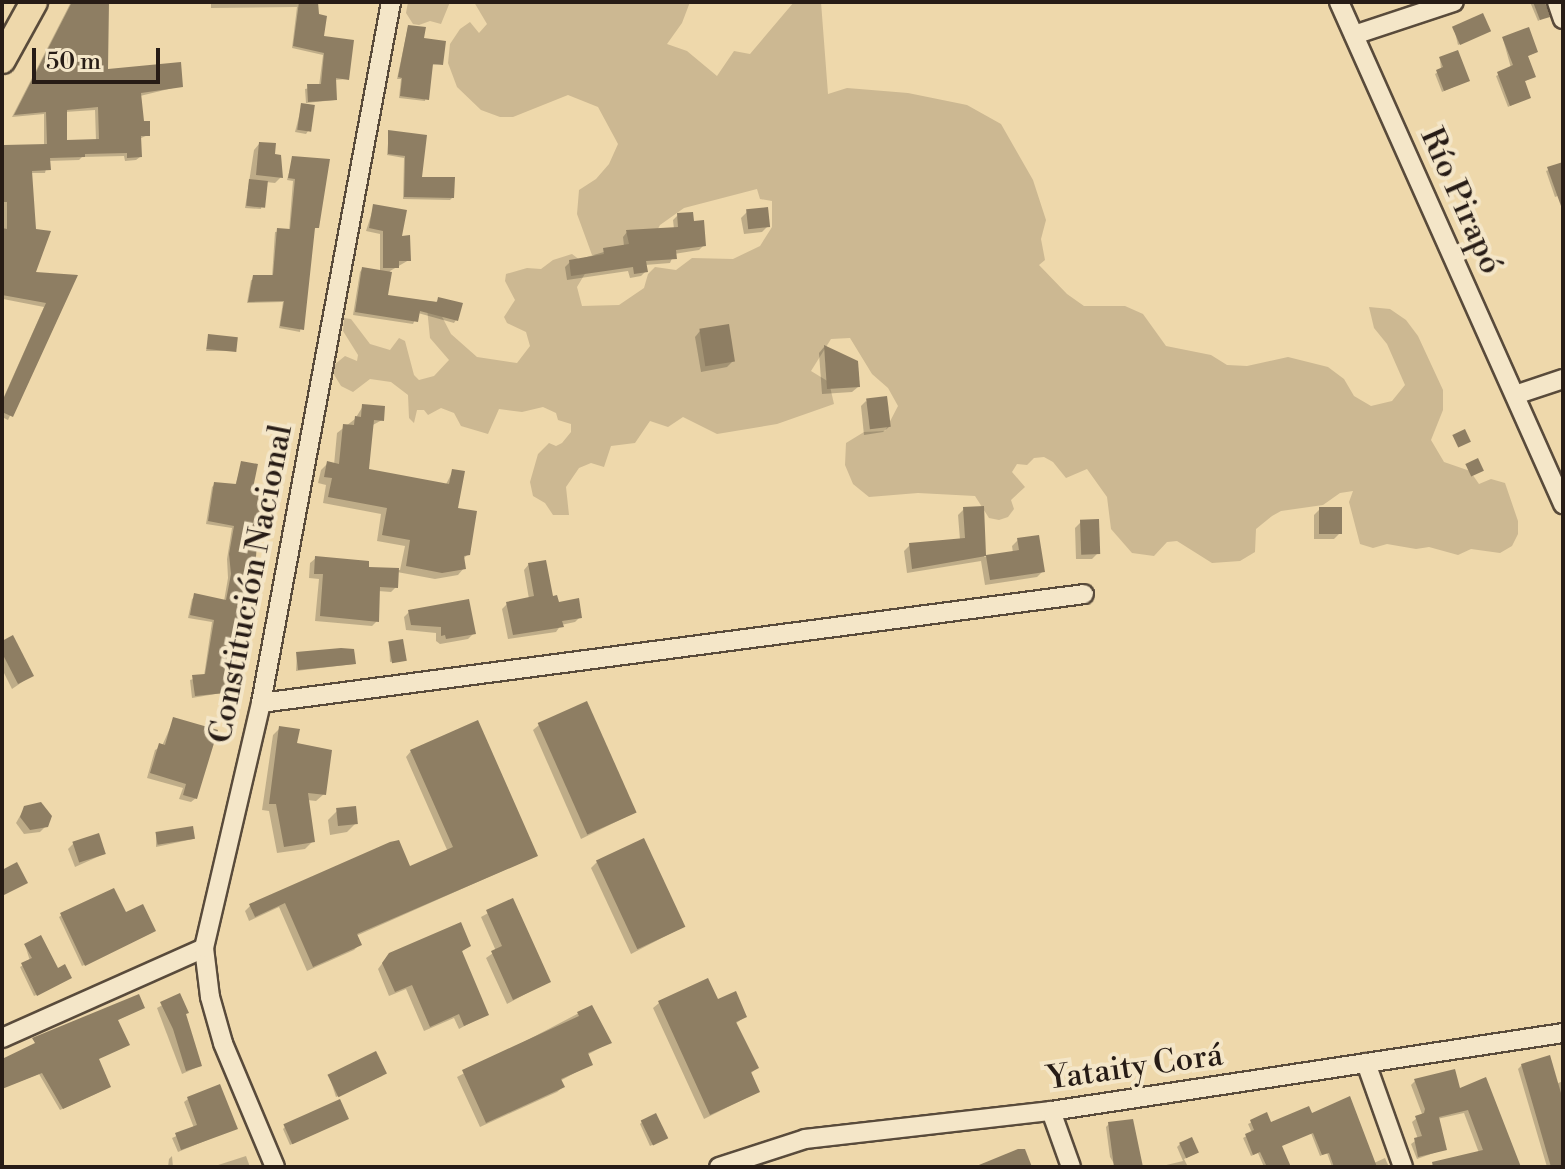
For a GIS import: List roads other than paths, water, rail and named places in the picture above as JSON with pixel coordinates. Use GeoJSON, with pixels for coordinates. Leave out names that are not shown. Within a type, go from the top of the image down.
{"type":"FeatureCollection","features":[{"type":"Feature","properties":{"kind":"highway"},"geometry":{"type":"LineString","coordinates":[[2,60],[34,2]]}},
{"type":"Feature","properties":{"kind":"street","name":"Constitución Nacional"},"geometry":{"type":"LineString","coordinates":[[275,1167],[223,1043],[210,997],[204,948],[261,703],[391,2]]}},
{"type":"Feature","properties":{"kind":"street","name":"Río Pirapó"},"geometry":{"type":"LineString","coordinates":[[1339,2],[1563,504]]}},
{"type":"Feature","properties":{"kind":"street"},"geometry":{"type":"LineString","coordinates":[[1354,35],[1454,2]]}},
{"type":"Feature","properties":{"kind":"street"},"geometry":{"type":"LineString","coordinates":[[1557,2],[1563,19]]}},
{"type":"Feature","properties":{"kind":"street"},"geometry":{"type":"LineString","coordinates":[[1515,395],[1563,379]]}},
{"type":"Feature","properties":{"kind":"street"},"geometry":{"type":"LineString","coordinates":[[261,703],[1084,594]]}},
{"type":"Feature","properties":{"kind":"street"},"geometry":{"type":"LineString","coordinates":[[2,1038],[204,948]]}},
{"type":"Feature","properties":{"kind":"street","name":"Yataity Corá"},"geometry":{"type":"LineString","coordinates":[[719,1167],[805,1139],[1051,1111],[1563,1033]]}},
{"type":"Feature","properties":{"kind":"street"},"geometry":{"type":"LineString","coordinates":[[1366,1063],[1403,1167]]}},
{"type":"Feature","properties":{"kind":"street"},"geometry":{"type":"LineString","coordinates":[[1051,1111],[1071,1167]]}}]}
